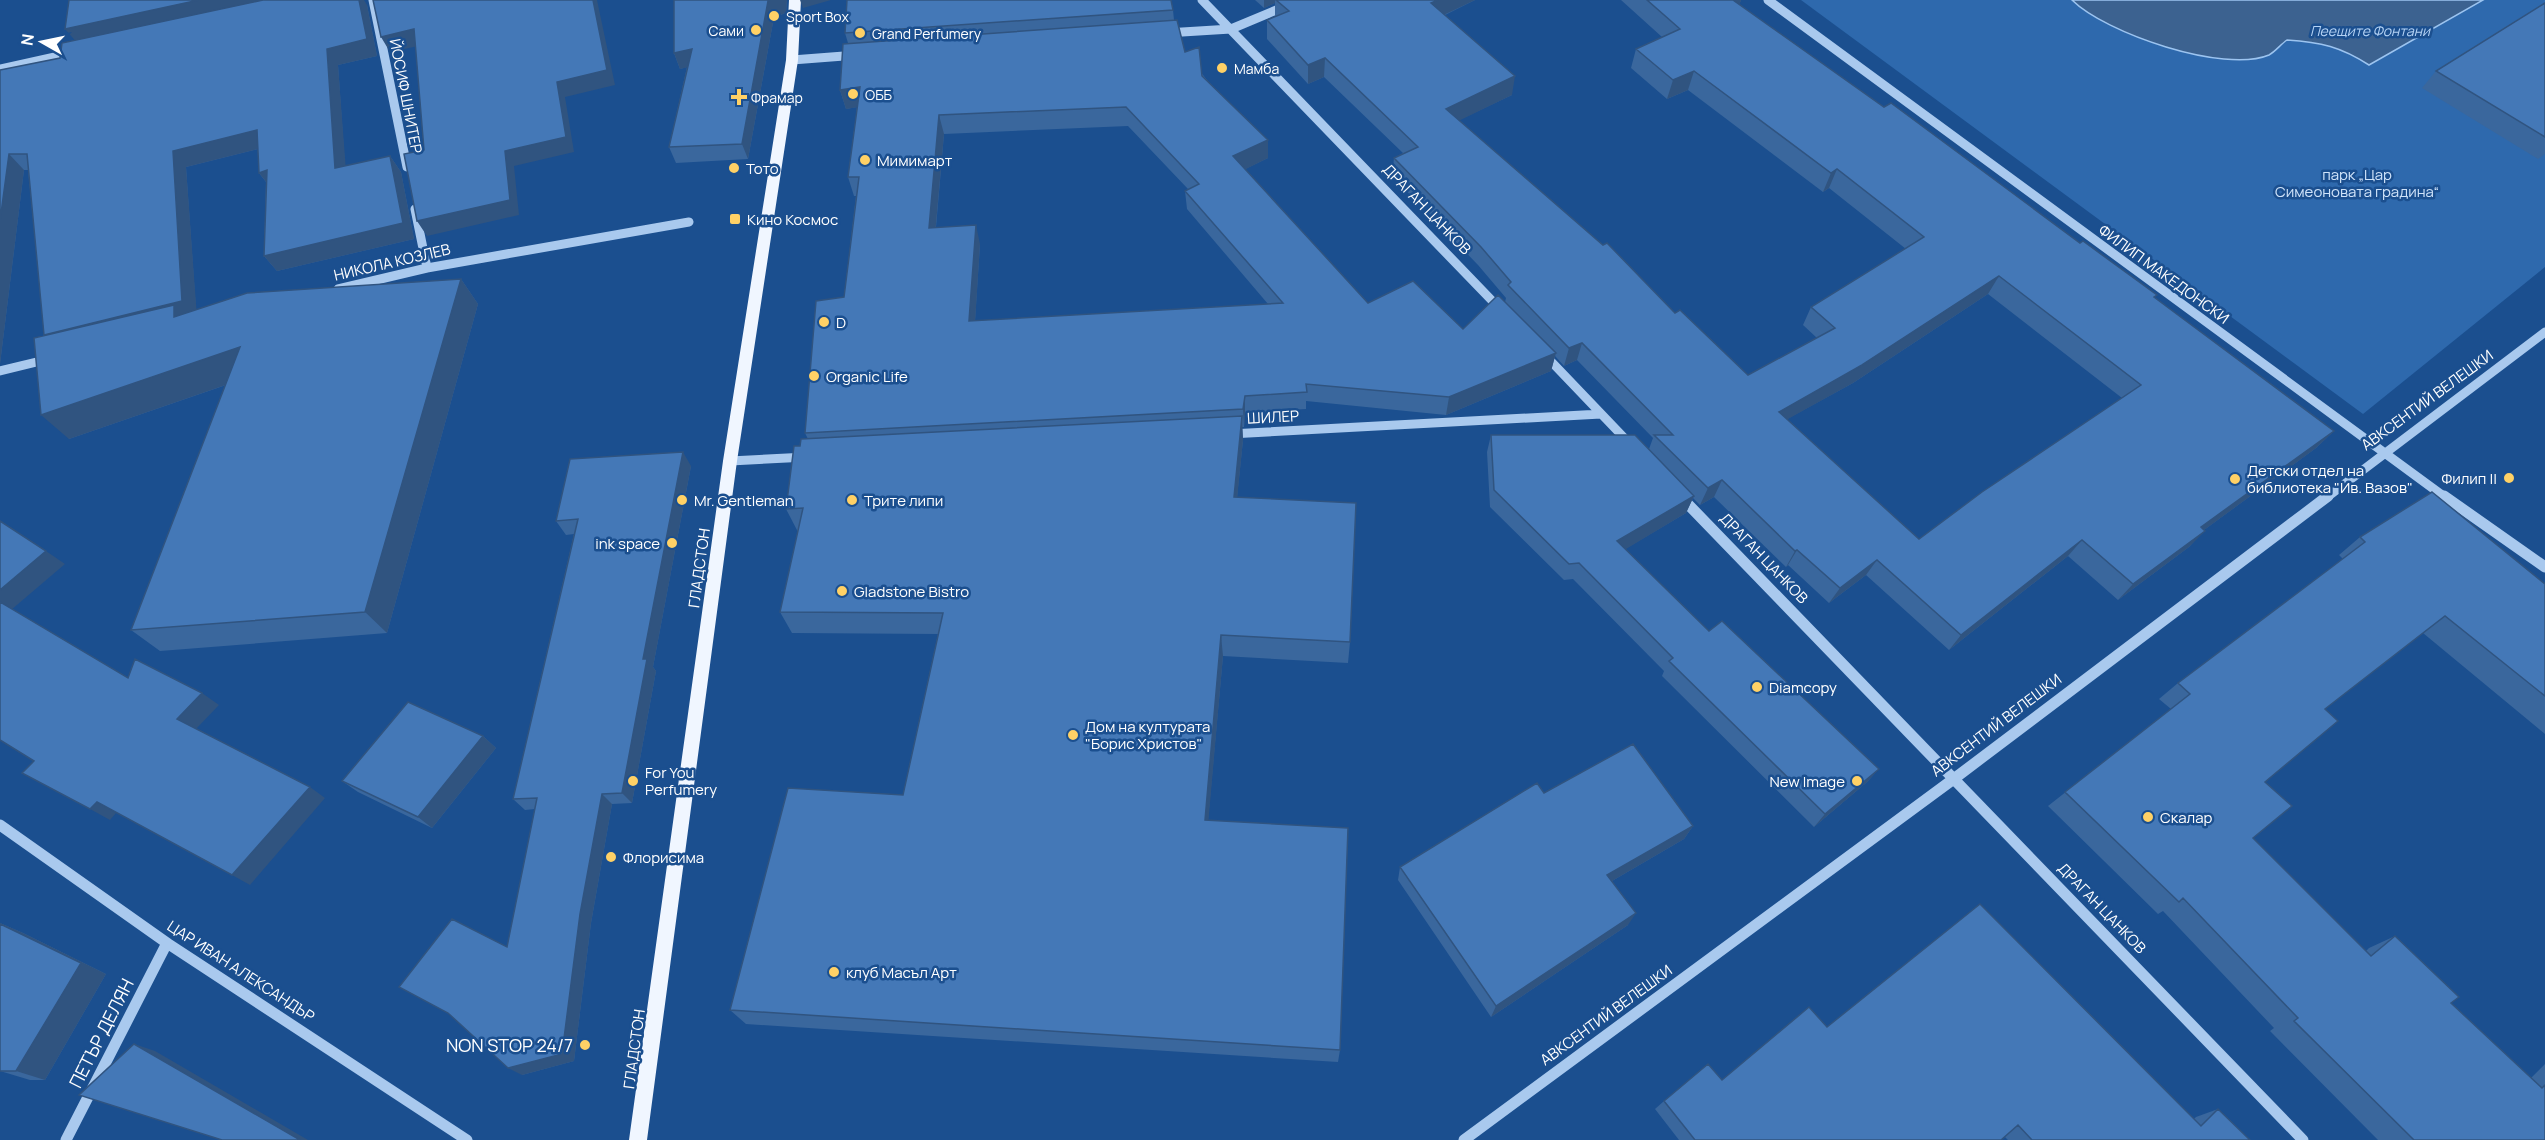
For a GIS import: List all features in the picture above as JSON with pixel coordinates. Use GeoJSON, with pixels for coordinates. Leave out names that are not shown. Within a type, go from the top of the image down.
{"type":"FeatureCollection","features":[{"type":"Feature","properties":{"kind":"main road","name":"ГЛАДСТОН"},"geometry":{"type":"LineString","coordinates":[[638,1140],[730,461],[792,60],[795,0]]}},
{"type":"Feature","properties":{"kind":"street","name":"ЙОСИФ ШНИТЕР"},"geometry":{"type":"LineString","coordinates":[[373,0],[408,175]]}},
{"type":"Feature","properties":{"kind":"street","name":"ДРАГАН ЦАНКОВ"},"geometry":{"type":"LineString","coordinates":[[1202,0],[1510,320]]}},
{"type":"Feature","properties":{"kind":"street"},"geometry":{"type":"LineString","coordinates":[[1160,34],[1231,28],[1300,0]]}},
{"type":"Feature","properties":{"kind":"street","name":"ФИЛИП МАКЕДОНСКИ"},"geometry":{"type":"LineString","coordinates":[[1768,0],[2382,453],[2545,567]]}},
{"type":"Feature","properties":{"kind":"street"},"geometry":{"type":"LineString","coordinates":[[0,69],[79,51]]}},
{"type":"Feature","properties":{"kind":"street"},"geometry":{"type":"LineString","coordinates":[[792,60],[867,55]]}},
{"type":"Feature","properties":{"kind":"street"},"geometry":{"type":"LineString","coordinates":[[413,198],[427,268]]}},
{"type":"Feature","properties":{"kind":"street","name":"НИКОЛА КОЗЛЕВ"},"geometry":{"type":"LineString","coordinates":[[323,293],[427,268],[689,222]]}},
{"type":"Feature","properties":{"kind":"street","name":"АВКСЕНТИЙ ВЕЛЕШКИ"},"geometry":{"type":"LineString","coordinates":[[1464,1140],[1955,778],[2545,332]]}},
{"type":"Feature","properties":{"kind":"street"},"geometry":{"type":"LineString","coordinates":[[1535,345],[1642,456]]}},
{"type":"Feature","properties":{"kind":"street"},"geometry":{"type":"LineString","coordinates":[[0,371],[58,357]]}},
{"type":"Feature","properties":{"kind":"street","name":"ШИЛЕР"},"geometry":{"type":"LineString","coordinates":[[1223,435],[1601,414]]}},
{"type":"Feature","properties":{"kind":"street"},"geometry":{"type":"LineString","coordinates":[[730,461],[821,456]]}},
{"type":"Feature","properties":{"kind":"street","name":"ДРАГАН ЦАНКОВ"},"geometry":{"type":"LineString","coordinates":[[1675,490],[2303,1140]]}},
{"type":"Feature","properties":{"kind":"street","name":"ЦАР ИВАН АЛЕКСАНДЪР"},"geometry":{"type":"LineString","coordinates":[[0,825],[167,943],[467,1140]]}},
{"type":"Feature","properties":{"kind":"street","name":"ПЕТЪР ДЕЛЯН"},"geometry":{"type":"LineString","coordinates":[[66,1140],[167,943]]}},
{"type":"Feature","properties":{"kind":"green space","name":"парк „Цар Симеоновата градина“"},"geometry":{"type":"Polygon","coordinates":[[[1801,0],[2545,0],[2545,267],[2363,414],[1801,0]]]}},
{"type":"Feature","properties":{"kind":"water","name":"Пеещите Фонтани"},"geometry":{"type":"Polygon","coordinates":[[[2072,0],[2483,0],[2369,65],[2330,46],[2287,40],[2269,55],[2249,59],[2224,59],[2196,55],[2137,37],[2088,13],[2072,0]]]}},
{"type":"Feature","properties":{"kind":"building"},"geometry":{"type":"Polygon","coordinates":[[[69,0],[199,0],[65,29],[69,0]]]}},
{"type":"Feature","properties":{"kind":"building"},"geometry":{"type":"Polygon","coordinates":[[[263,0],[359,0],[367,39],[327,49],[335,168],[390,156],[403,223],[264,256],[267,170],[259,173],[257,130],[173,151],[182,301],[44,335],[27,154],[9,154],[0,221],[0,70],[60,58],[62,43],[263,0]]]}},
{"type":"Feature","properties":{"kind":"building"},"geometry":{"type":"Polygon","coordinates":[[[373,0],[593,0],[607,70],[557,82],[566,137],[505,151],[510,200],[417,221],[404,154],[424,150],[414,29],[381,37],[373,0]]]}},
{"type":"Feature","properties":{"kind":"building"},"geometry":{"type":"Polygon","coordinates":[[[674,0],[770,0],[742,144],[669,147],[692,49],[674,53],[674,0]]]}},
{"type":"Feature","properties":{"kind":"building"},"geometry":{"type":"Polygon","coordinates":[[[847,0],[1171,0],[1173,10],[845,33],[847,0]]]}},
{"type":"Feature","properties":{"kind":"building"},"geometry":{"type":"Polygon","coordinates":[[[1276,0],[1438,0],[1431,3],[1515,76],[1446,109],[1603,245],[1607,243],[1675,313],[1680,310],[1748,375],[1835,328],[1811,307],[1924,237],[1837,169],[1831,173],[1694,71],[1673,80],[1636,49],[1680,29],[1647,0],[1733,0],[1884,107],[1891,103],[2080,243],[2083,241],[2157,295],[2154,297],[2334,431],[2201,527],[2205,531],[2133,584],[2082,540],[1961,635],[1877,560],[1840,588],[1797,550],[1795,551],[1722,480],[1708,488],[1654,435],[1673,435],[1582,343],[1569,348],[1508,285],[1511,282],[1481,247],[1394,158],[1418,147],[1325,58],[1308,65],[1267,20],[1289,11],[1276,0]],[[1999,276],[1862,365],[1779,412],[1919,539],[1982,492],[2141,385],[1999,276]]]}},
{"type":"Feature","properties":{"kind":"building"},"geometry":{"type":"Polygon","coordinates":[[[2545,3],[2545,137],[2436,71],[2545,3]]]}},
{"type":"Feature","properties":{"kind":"building"},"geometry":{"type":"Polygon","coordinates":[[[1177,20],[1185,52],[1199,47],[1202,76],[1268,140],[1233,156],[1368,303],[1413,281],[1463,329],[1498,295],[1556,353],[1449,397],[1306,384],[1307,392],[1245,396],[1243,409],[805,433],[816,301],[844,297],[859,177],[848,177],[860,87],[840,90],[843,44],[1177,20]],[[1126,107],[939,115],[929,228],[976,225],[969,321],[1283,303],[1185,191],[1199,184],[1126,107]]]}},
{"type":"Feature","properties":{"kind":"building"},"geometry":{"type":"Polygon","coordinates":[[[461,279],[365,612],[131,630],[240,347],[41,415],[34,338],[174,305],[174,317],[247,293],[461,279]]]}},
{"type":"Feature","properties":{"kind":"building","name":"Дом на културата \"Борис Христов\""},"geometry":{"type":"Polygon","coordinates":[[[1242,416],[1234,497],[1356,503],[1350,642],[1221,635],[1205,820],[1348,828],[1340,1050],[730,1010],[788,788],[903,795],[943,613],[780,612],[803,508],[786,509],[794,446],[800,446],[801,439],[1242,416]]]}},
{"type":"Feature","properties":{"kind":"building"},"geometry":{"type":"Polygon","coordinates":[[[1491,435],[1635,435],[1694,496],[1617,541],[1709,631],[1722,621],[1879,769],[1825,814],[1669,661],[1673,658],[1579,563],[1569,564],[1494,490],[1491,435]]]}},
{"type":"Feature","properties":{"kind":"building"},"geometry":{"type":"Polygon","coordinates":[[[683,452],[643,659],[647,659],[622,793],[602,794],[580,914],[562,1054],[508,1068],[448,1013],[399,987],[452,919],[507,947],[537,798],[513,799],[578,519],[556,521],[570,459],[683,452]]]}},
{"type":"Feature","properties":{"kind":"building"},"geometry":{"type":"Polygon","coordinates":[[[2432,492],[2545,584],[2545,696],[2445,616],[2325,709],[2338,721],[2265,782],[2292,806],[2253,838],[2371,956],[2395,936],[2459,997],[2451,1003],[2542,1088],[2545,1085],[2545,1140],[2414,1140],[2294,1021],[2298,1018],[2183,898],[2179,902],[2065,792],[2190,694],[2178,683],[2365,542],[2360,537],[2432,492]]]}},
{"type":"Feature","properties":{"kind":"building"},"geometry":{"type":"Polygon","coordinates":[[[0,521],[46,551],[0,590],[0,521]]]}},
{"type":"Feature","properties":{"kind":"building"},"geometry":{"type":"Polygon","coordinates":[[[0,602],[128,678],[135,659],[202,693],[177,719],[310,787],[232,875],[97,802],[90,809],[22,773],[34,761],[0,740],[0,602]]]}},
{"type":"Feature","properties":{"kind":"building"},"geometry":{"type":"Polygon","coordinates":[[[408,702],[483,736],[418,817],[342,781],[408,702]]]}},
{"type":"Feature","properties":{"kind":"building"},"geometry":{"type":"Polygon","coordinates":[[[1633,744],[1693,826],[1607,875],[1636,913],[1496,1006],[1400,867],[1537,783],[1544,793],[1633,744]]]}},
{"type":"Feature","properties":{"kind":"building"},"geometry":{"type":"Polygon","coordinates":[[[1980,904],[2201,1126],[2218,1109],[2250,1140],[2032,1140],[2018,1125],[2001,1140],[1695,1140],[1664,1101],[1708,1064],[1722,1080],[1809,1007],[1827,1027],[1980,904]]]}},
{"type":"Feature","properties":{"kind":"building"},"geometry":{"type":"Polygon","coordinates":[[[0,924],[81,963],[16,1071],[0,1071],[0,924]]]}},
{"type":"Feature","properties":{"kind":"building"},"geometry":{"type":"Polygon","coordinates":[[[134,1044],[300,1140],[222,1140],[79,1095],[134,1044]]]}},
{"type":"Feature","properties":{"kind":"place","name":"Sport Box"},"geometry":{"type":"Point","coordinates":[774,16]}},
{"type":"Feature","properties":{"kind":"place","name":"Сами"},"geometry":{"type":"Point","coordinates":[756,30]}},
{"type":"Feature","properties":{"kind":"place","name":"Grand Perfumery"},"geometry":{"type":"Point","coordinates":[860,33]}},
{"type":"Feature","properties":{"kind":"place","name":"Мамба"},"geometry":{"type":"Point","coordinates":[1222,68]}},
{"type":"Feature","properties":{"kind":"place","name":"ОББ"},"geometry":{"type":"Point","coordinates":[853,94]}},
{"type":"Feature","properties":{"kind":"place","name":"Фрамар"},"geometry":{"type":"Point","coordinates":[739,97]}},
{"type":"Feature","properties":{"kind":"place","name":"Мимимарт"},"geometry":{"type":"Point","coordinates":[865,160]}},
{"type":"Feature","properties":{"kind":"place","name":"Тото"},"geometry":{"type":"Point","coordinates":[734,168]}},
{"type":"Feature","properties":{"kind":"place","name":"Кино Космос"},"geometry":{"type":"Point","coordinates":[735,219]}},
{"type":"Feature","properties":{"kind":"place","name":"D"},"geometry":{"type":"Point","coordinates":[824,322]}},
{"type":"Feature","properties":{"kind":"place","name":"Organic Life"},"geometry":{"type":"Point","coordinates":[814,376]}},
{"type":"Feature","properties":{"kind":"place","name":"Филип ||"},"geometry":{"type":"Point","coordinates":[2509,478]}},
{"type":"Feature","properties":{"kind":"place","name":"Детски отдел на библиотека \"Ив. Вазов\""},"geometry":{"type":"Point","coordinates":[2235,479]}},
{"type":"Feature","properties":{"kind":"place","name":"Mr. Gentleman"},"geometry":{"type":"Point","coordinates":[682,500]}},
{"type":"Feature","properties":{"kind":"place","name":"Трите липи"},"geometry":{"type":"Point","coordinates":[852,500]}},
{"type":"Feature","properties":{"kind":"place","name":"ink space"},"geometry":{"type":"Point","coordinates":[672,543]}},
{"type":"Feature","properties":{"kind":"place","name":"Gladstone Bistro"},"geometry":{"type":"Point","coordinates":[842,591]}},
{"type":"Feature","properties":{"kind":"place","name":"Diamcopy"},"geometry":{"type":"Point","coordinates":[1757,687]}},
{"type":"Feature","properties":{"kind":"place","name":"Дом на културата \"Борис Христов\""},"geometry":{"type":"Point","coordinates":[1073,735]}},
{"type":"Feature","properties":{"kind":"place","name":"For You Perfumery"},"geometry":{"type":"Point","coordinates":[633,781]}},
{"type":"Feature","properties":{"kind":"place","name":"New Image"},"geometry":{"type":"Point","coordinates":[1857,781]}},
{"type":"Feature","properties":{"kind":"place","name":"Скалар"},"geometry":{"type":"Point","coordinates":[2148,817]}},
{"type":"Feature","properties":{"kind":"place","name":"Флорисима"},"geometry":{"type":"Point","coordinates":[611,857]}},
{"type":"Feature","properties":{"kind":"place","name":"клуб Масъл Арт"},"geometry":{"type":"Point","coordinates":[834,972]}},
{"type":"Feature","properties":{"kind":"place","name":"NON STOP 24/7"},"geometry":{"type":"Point","coordinates":[585,1045]}}]}
